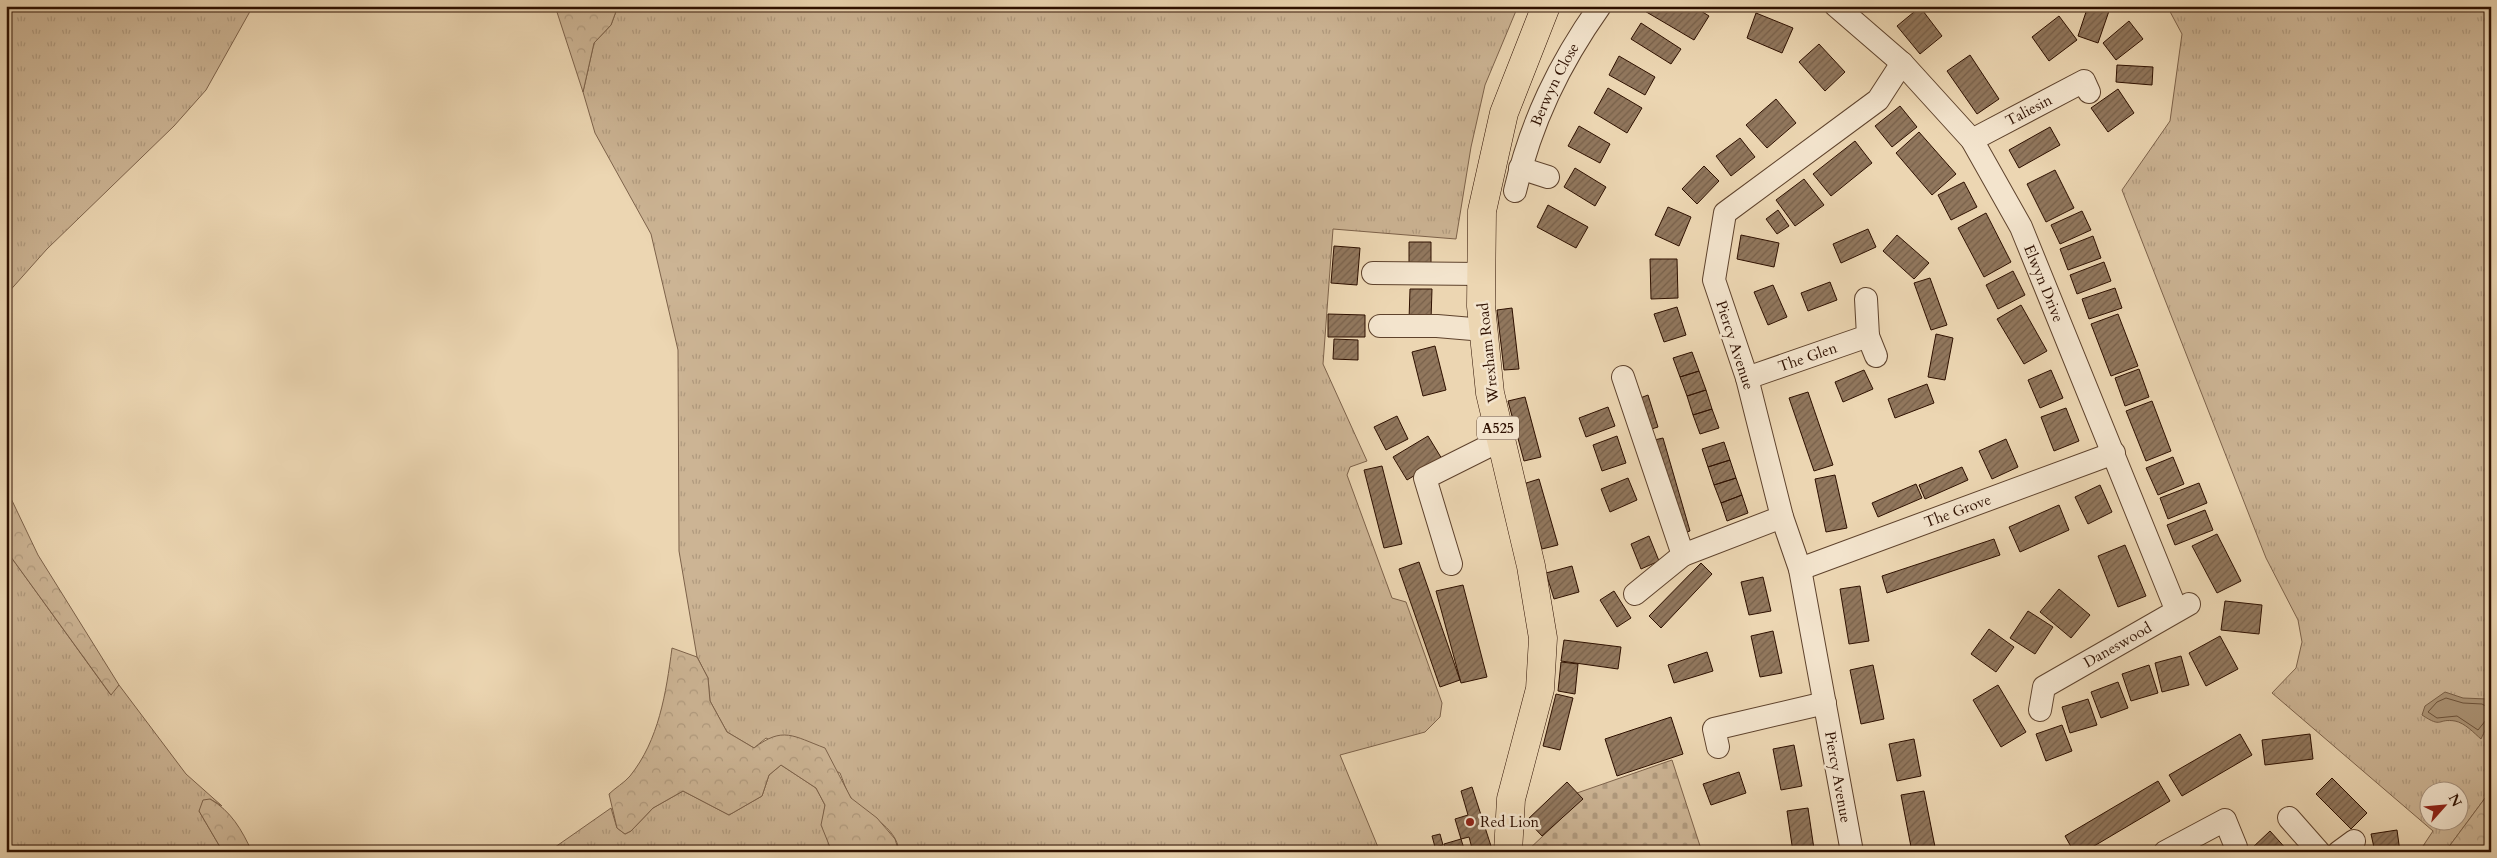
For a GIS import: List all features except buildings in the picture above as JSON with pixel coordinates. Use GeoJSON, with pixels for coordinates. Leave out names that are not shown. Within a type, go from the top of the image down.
{"type":"FeatureCollection","features":[{"type":"Feature","properties":{"kind":"main road","name":"Wrexham Road"},"geometry":{"type":"LineString","coordinates":[[1508,852],[1511,799],[1540,689],[1543,638],[1530,566],[1490,393],[1484,330],[1482,211],[1504,113],[1546,6]]}},
{"type":"Feature","properties":{"kind":"street","name":"Berwyn Close"},"geometry":{"type":"LineString","coordinates":[[1515,191],[1520,168],[1533,129],[1552,82],[1600,6]]}},
{"type":"Feature","properties":{"kind":"street","name":"Elwyn Drive"},"geometry":{"type":"LineString","coordinates":[[1836,6],[1902,63],[1972,140],[2021,227],[2114,453],[2183,606]]}},
{"type":"Feature","properties":{"kind":"street","name":"Piercy Avenue"},"geometry":{"type":"LineString","coordinates":[[1852,852],[1800,569],[1782,518],[1747,378],[1714,280],[1725,214],[1878,100],[1902,63]]}},
{"type":"Feature","properties":{"kind":"street","name":"Taliesin"},"geometry":{"type":"LineString","coordinates":[[1972,140],[2083,81]]}},
{"type":"Feature","properties":{"kind":"street"},"geometry":{"type":"LineString","coordinates":[[1520,168],[1548,177]]}},
{"type":"Feature","properties":{"kind":"street"},"geometry":{"type":"LineString","coordinates":[[1373,273],[1482,274]]}},
{"type":"Feature","properties":{"kind":"street","name":"The Glen"},"geometry":{"type":"LineString","coordinates":[[1747,378],[1872,346],[1866,299]]}},
{"type":"Feature","properties":{"kind":"street"},"geometry":{"type":"LineString","coordinates":[[1380,326],[1484,330]]}},
{"type":"Feature","properties":{"kind":"street"},"geometry":{"type":"LineString","coordinates":[[1623,377],[1683,556]]}},
{"type":"Feature","properties":{"kind":"street"},"geometry":{"type":"LineString","coordinates":[[1451,564],[1425,478],[1501,440]]}},
{"type":"Feature","properties":{"kind":"street","name":"The Grove"},"geometry":{"type":"LineString","coordinates":[[1800,569],[2114,453]]}},
{"type":"Feature","properties":{"kind":"street"},"geometry":{"type":"LineString","coordinates":[[1636,594],[1683,556],[1782,518]]}},
{"type":"Feature","properties":{"kind":"street","name":"Daneswood"},"geometry":{"type":"LineString","coordinates":[[2040,710],[2039,680],[2183,606]]}},
{"type":"Feature","properties":{"kind":"street"},"geometry":{"type":"LineString","coordinates":[[1718,747],[1714,729],[1825,703]]}},
{"type":"Feature","properties":{"kind":"street"},"geometry":{"type":"LineString","coordinates":[[2289,818],[2319,852]]}},
{"type":"Feature","properties":{"kind":"street"},"geometry":{"type":"LineString","coordinates":[[2166,852],[2224,820],[2236,847]]}},
{"type":"Feature","properties":{"kind":"green space"},"geometry":{"type":"Polygon","coordinates":[[[6,6],[253,6],[206,90],[174,126],[47,249],[6,295],[6,6]]]}},
{"type":"Feature","properties":{"kind":"green space"},"geometry":{"type":"Polygon","coordinates":[[[555,6],[618,6],[611,25],[594,43],[583,92],[555,6]]]}},
{"type":"Feature","properties":{"kind":"green space"},"geometry":{"type":"Polygon","coordinates":[[[618,6],[1518,6],[1485,85],[1471,147],[1456,239],[1333,229],[1323,364],[1367,461],[1350,467],[1347,475],[1392,598],[1406,602],[1442,703],[1440,717],[1425,732],[1340,755],[1380,852],[899,852],[897,843],[886,828],[851,798],[840,773],[766,738],[754,748],[727,732],[710,701],[708,678],[697,657],[679,551],[678,350],[651,234],[595,133],[583,92],[594,43],[611,25],[618,6]]]}},
{"type":"Feature","properties":{"kind":"green space"},"geometry":{"type":"Polygon","coordinates":[[[2167,6],[2491,6],[2491,790],[2470,818],[2470,780],[2420,780],[2420,820],[2272,693],[2296,668],[2302,642],[2298,620],[2266,558],[2122,190],[2170,121],[2182,34],[2167,6]]]}},
{"type":"Feature","properties":{"kind":"green space"},"geometry":{"type":"Polygon","coordinates":[[[6,488],[38,555],[119,685],[111,695],[11,557],[6,547],[6,488]]]}},
{"type":"Feature","properties":{"kind":"green space"},"geometry":{"type":"Polygon","coordinates":[[[6,547],[11,557],[110,694],[119,685],[186,774],[222,806],[210,799],[199,811],[223,852],[6,852],[6,547]]]}},
{"type":"Feature","properties":{"kind":"green space"},"geometry":{"type":"Polygon","coordinates":[[[672,648],[697,657],[708,678],[710,701],[727,732],[754,748],[773,737],[788,735],[825,748],[851,798],[877,818],[895,839],[899,852],[832,852],[821,825],[825,805],[816,788],[781,765],[769,775],[762,796],[729,815],[683,791],[653,808],[631,831],[625,834],[617,828],[609,794],[630,776],[648,747],[664,699],[672,648]]]}},
{"type":"Feature","properties":{"kind":"green space"},"geometry":{"type":"Polygon","coordinates":[[[1672,760],[1702,852],[1526,852],[1582,799],[1577,793],[1672,760]]]}},
{"type":"Feature","properties":{"kind":"green space"},"geometry":{"type":"Polygon","coordinates":[[[781,765],[816,788],[825,805],[822,825],[832,852],[548,852],[611,808],[617,828],[625,834],[631,831],[653,808],[683,791],[729,815],[762,796],[769,775],[781,765]]]}},
{"type":"Feature","properties":{"kind":"green space"},"geometry":{"type":"Polygon","coordinates":[[[2491,790],[2491,852],[2445,852],[2461,830],[2470,830],[2470,818],[2491,790]]]}},
{"type":"Feature","properties":{"kind":"green space"},"geometry":{"type":"Polygon","coordinates":[[[210,799],[230,815],[252,852],[223,852],[199,811],[203,800],[210,799]]]}},
{"type":"Feature","properties":{"kind":"green space"},"geometry":{"type":"Polygon","coordinates":[[[2432,830],[2461,830],[2445,852],[2419,852],[2433,831],[2432,830]]]}},
{"type":"Feature","properties":{"kind":"water"},"geometry":{"type":"Polygon","coordinates":[[[2445,692],[2463,698],[2487,699],[2490,715],[2481,739],[2459,722],[2449,720],[2437,722],[2422,715],[2425,706],[2445,692]]]}},
{"type":"Feature","properties":{"kind":"place","name":"Red Lion"},"geometry":{"type":"Point","coordinates":[1470,822]}}]}
